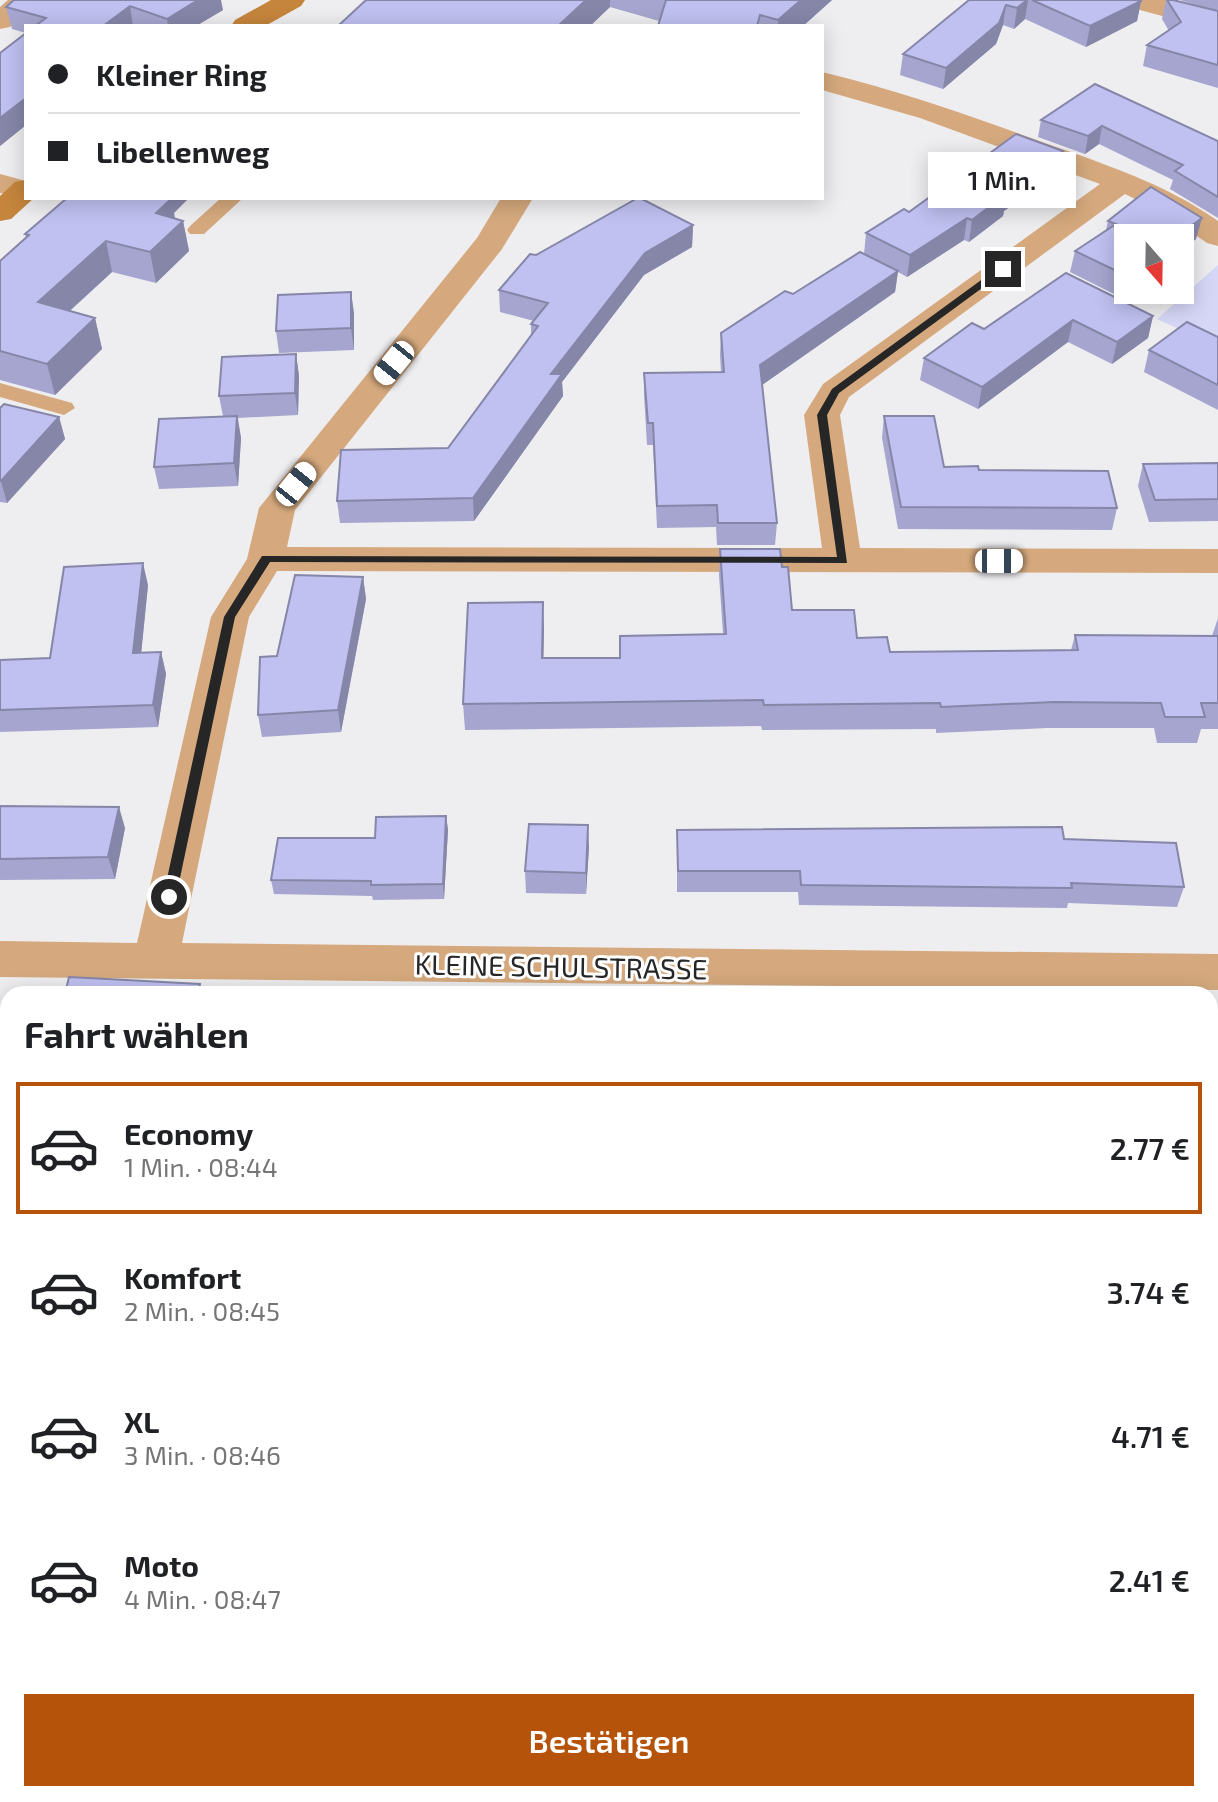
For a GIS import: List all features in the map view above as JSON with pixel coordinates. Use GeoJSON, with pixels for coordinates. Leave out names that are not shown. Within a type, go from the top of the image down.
{"type":"FeatureCollection","features":[{"type":"Feature","properties":{"kind":"main road"},"geometry":{"type":"LineString","coordinates":[[249,24],[291,0]]}},
{"type":"Feature","properties":{"kind":"main road"},"geometry":{"type":"LineString","coordinates":[[0,212],[19,188]]}},
{"type":"Feature","properties":{"kind":"street"},"geometry":{"type":"LineString","coordinates":[[0,21],[25,0]]}},
{"type":"Feature","properties":{"kind":"street"},"geometry":{"type":"LineString","coordinates":[[1135,0],[1218,23]]}},
{"type":"Feature","properties":{"kind":"street"},"geometry":{"type":"LineString","coordinates":[[824,82],[939,113],[1122,182],[1160,197],[1218,236]]}},
{"type":"Feature","properties":{"kind":"street"},"geometry":{"type":"LineString","coordinates":[[843,560],[822,415],[835,391],[1122,182]]}},
{"type":"Feature","properties":{"kind":"street"},"geometry":{"type":"LineString","coordinates":[[156,959],[230,617],[266,559],[277,508],[491,242],[516,200]]}},
{"type":"Feature","properties":{"kind":"street"},"geometry":{"type":"LineString","coordinates":[[266,559],[1218,561]]}},
{"type":"Feature","properties":{"kind":"street","name":"KLEINE SCHULSTRASSE"},"geometry":{"type":"LineString","coordinates":[[0,959],[156,959],[768,982],[1218,972]]}},
{"type":"Feature","properties":{"kind":"lane"},"geometry":{"type":"LineString","coordinates":[[197,230],[231,200]]}},
{"type":"Feature","properties":{"kind":"lane"},"geometry":{"type":"LineString","coordinates":[[0,390],[64,408]]}},
{"type":"Feature","properties":{"kind":"shaded area"},"geometry":{"type":"Polygon","coordinates":[[[1218,265],[1218,347],[1157,319],[1174,304],[1194,304],[1194,286],[1218,265]]]}},
{"type":"Feature","properties":{"kind":"building"},"geometry":{"type":"Polygon","coordinates":[[[14,0],[198,0],[167,19],[130,6],[106,24],[38,24],[46,18],[6,7],[14,0]]]}},
{"type":"Feature","properties":{"kind":"building"},"geometry":{"type":"Polygon","coordinates":[[[366,0],[586,0],[560,24],[340,24],[366,0]]]}},
{"type":"Feature","properties":{"kind":"building"},"geometry":{"type":"Polygon","coordinates":[[[666,0],[801,0],[778,20],[760,15],[758,24],[659,24],[666,0]]]}},
{"type":"Feature","properties":{"kind":"building"},"geometry":{"type":"Polygon","coordinates":[[[969,0],[1027,0],[1017,8],[1006,5],[999,23],[946,68],[903,54],[969,0]]]}},
{"type":"Feature","properties":{"kind":"building"},"geometry":{"type":"Polygon","coordinates":[[[1032,0],[1140,0],[1141,1],[1090,26],[1032,0]]]}},
{"type":"Feature","properties":{"kind":"building"},"geometry":{"type":"Polygon","coordinates":[[[1167,0],[1218,11],[1218,65],[1147,45],[1181,22],[1167,0]]]}},
{"type":"Feature","properties":{"kind":"building"},"geometry":{"type":"Polygon","coordinates":[[[24,35],[24,100],[0,118],[0,53],[24,35]]]}},
{"type":"Feature","properties":{"kind":"building"},"geometry":{"type":"Polygon","coordinates":[[[1095,84],[1218,141],[1218,197],[1175,171],[1183,165],[1102,126],[1088,136],[1041,120],[1095,84]]]}},
{"type":"Feature","properties":{"kind":"building"},"geometry":{"type":"Polygon","coordinates":[[[1016,134],[1063,151],[1002,193],[1006,194],[972,220],[967,218],[910,255],[866,233],[904,209],[909,212],[1016,134]]]}},
{"type":"Feature","properties":{"kind":"building"},"geometry":{"type":"Polygon","coordinates":[[[1151,187],[1202,218],[1194,224],[1116,224],[1108,221],[1151,187]]]}},
{"type":"Feature","properties":{"kind":"building"},"geometry":{"type":"Polygon","coordinates":[[[65,200],[170,200],[156,213],[183,221],[150,252],[106,241],[38,302],[95,318],[47,364],[0,351],[0,261],[29,235],[25,234],[65,200]]]}},
{"type":"Feature","properties":{"kind":"building"},"geometry":{"type":"Polygon","coordinates":[[[634,200],[644,200],[693,225],[645,253],[551,374],[562,374],[473,498],[337,501],[341,450],[448,448],[538,326],[531,324],[548,303],[499,290],[530,254],[536,255],[634,200]]]}},
{"type":"Feature","properties":{"kind":"building"},"geometry":{"type":"Polygon","coordinates":[[[1114,225],[1114,270],[1075,251],[1114,225]]]}},
{"type":"Feature","properties":{"kind":"building"},"geometry":{"type":"Polygon","coordinates":[[[860,252],[898,271],[760,365],[777,523],[718,523],[717,505],[657,506],[653,423],[648,423],[644,373],[724,372],[721,333],[785,291],[793,294],[860,252]]]}},
{"type":"Feature","properties":{"kind":"building"},"geometry":{"type":"Polygon","coordinates":[[[1066,273],[1114,297],[1114,304],[1129,304],[1153,316],[1117,342],[1073,320],[982,387],[924,358],[972,323],[984,329],[1066,273]]]}},
{"type":"Feature","properties":{"kind":"building"},"geometry":{"type":"Polygon","coordinates":[[[351,292],[351,328],[276,331],[278,295],[351,292]]]}},
{"type":"Feature","properties":{"kind":"building"},"geometry":{"type":"Polygon","coordinates":[[[1187,322],[1218,337],[1218,385],[1149,350],[1187,322]]]}},
{"type":"Feature","properties":{"kind":"building"},"geometry":{"type":"Polygon","coordinates":[[[296,354],[295,393],[219,396],[222,357],[296,354]]]}},
{"type":"Feature","properties":{"kind":"building"},"geometry":{"type":"Polygon","coordinates":[[[4,404],[59,417],[0,481],[0,408],[4,404]]]}},
{"type":"Feature","properties":{"kind":"building"},"geometry":{"type":"Polygon","coordinates":[[[237,416],[234,463],[154,467],[159,419],[237,416]]]}},
{"type":"Feature","properties":{"kind":"building"},"geometry":{"type":"Polygon","coordinates":[[[884,416],[934,416],[944,467],[1108,471],[1117,508],[901,507],[884,416]]]}},
{"type":"Feature","properties":{"kind":"building"},"geometry":{"type":"Polygon","coordinates":[[[1218,463],[1218,499],[1155,500],[1143,464],[1218,463]]]}},
{"type":"Feature","properties":{"kind":"building"},"geometry":{"type":"Polygon","coordinates":[[[720,549],[780,549],[782,567],[788,567],[792,610],[854,610],[857,638],[887,637],[890,652],[1078,650],[1075,635],[1218,636],[1218,703],[1201,703],[1205,717],[1165,717],[1161,703],[1054,702],[941,707],[940,703],[764,705],[763,700],[463,704],[468,603],[543,602],[542,658],[620,658],[620,636],[726,634],[720,549]]]}},
{"type":"Feature","properties":{"kind":"building"},"geometry":{"type":"Polygon","coordinates":[[[143,563],[133,653],[161,652],[153,705],[0,710],[0,660],[50,658],[64,567],[143,563]]]}},
{"type":"Feature","properties":{"kind":"building"},"geometry":{"type":"Polygon","coordinates":[[[295,575],[363,577],[338,710],[258,715],[260,657],[277,656],[295,575]]]}},
{"type":"Feature","properties":{"kind":"building"},"geometry":{"type":"Polygon","coordinates":[[[0,806],[119,807],[108,857],[0,859],[0,806]]]}},
{"type":"Feature","properties":{"kind":"building"},"geometry":{"type":"Polygon","coordinates":[[[446,816],[443,884],[371,885],[371,881],[271,880],[278,838],[375,838],[376,817],[446,816]]]}},
{"type":"Feature","properties":{"kind":"building"},"geometry":{"type":"Polygon","coordinates":[[[529,824],[588,825],[586,873],[525,871],[529,824]]]}},
{"type":"Feature","properties":{"kind":"building"},"geometry":{"type":"Polygon","coordinates":[[[1062,827],[1064,839],[1176,843],[1184,887],[1071,883],[1072,888],[801,885],[800,871],[678,871],[677,830],[1062,827]]]}},
{"type":"Feature","properties":{"kind":"building"},"geometry":{"type":"Polygon","coordinates":[[[69,977],[200,984],[200,986],[67,986],[69,977]]]}},
{"type":"Feature","properties":{"kind":"route"},"geometry":{"type":"LineString","coordinates":[[169,897],[230,617],[266,559],[843,560],[822,415],[835,391],[1003,269]]}}]}
